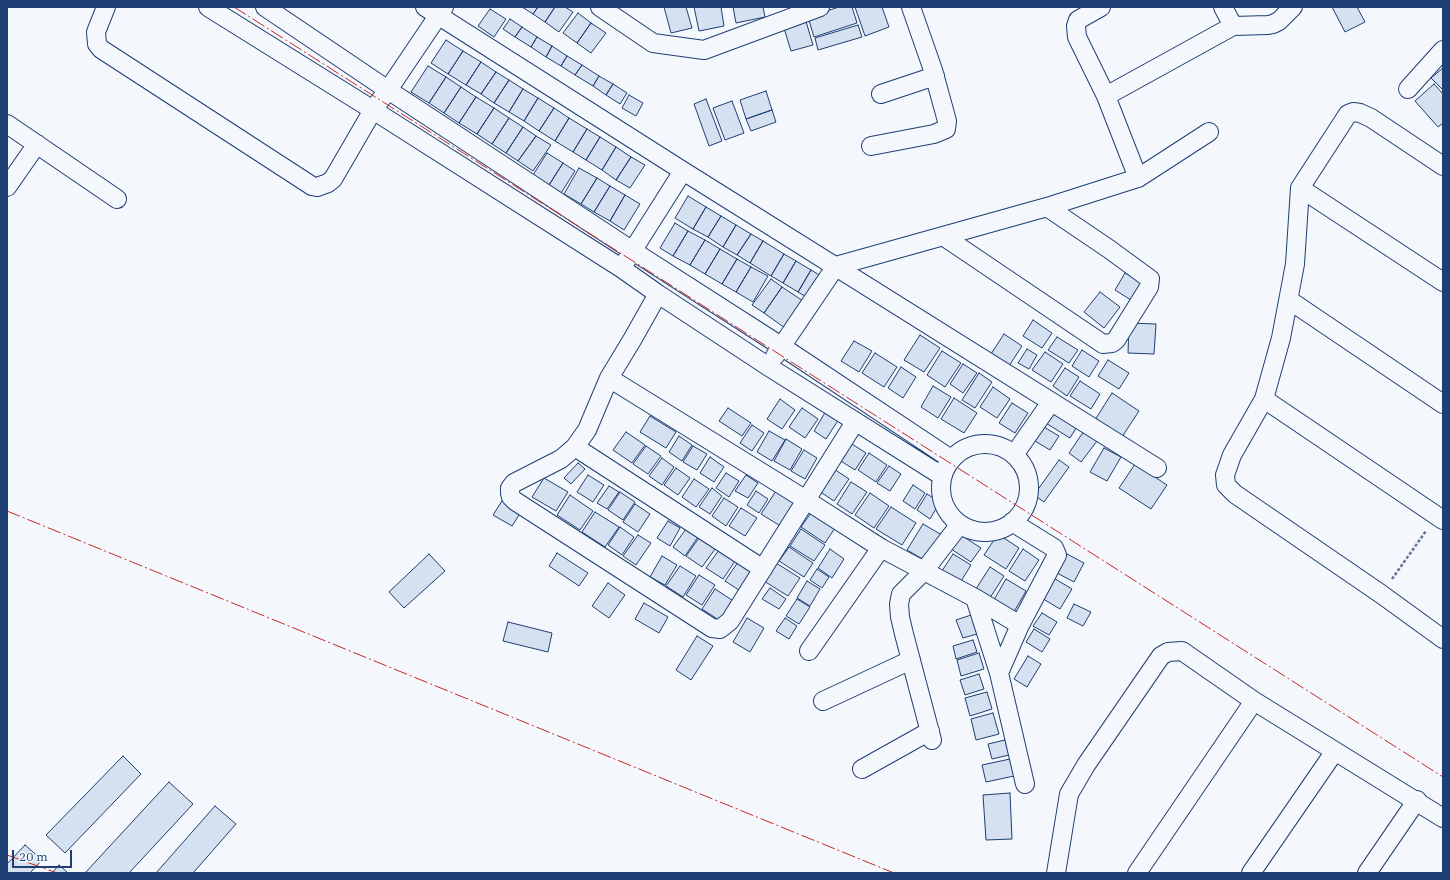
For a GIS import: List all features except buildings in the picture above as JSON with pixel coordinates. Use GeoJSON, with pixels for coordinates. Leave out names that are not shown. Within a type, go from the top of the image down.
{"type":"FeatureCollection","features":[{"type":"Feature","properties":{"kind":"street"},"geometry":{"type":"LineString","coordinates":[[106,7],[96,32],[97,44],[101,49],[312,186],[322,186],[332,179],[373,110],[388,90],[436,10],[683,171],[1157,468]]}},
{"type":"Feature","properties":{"kind":"street"},"geometry":{"type":"LineString","coordinates":[[208,7],[621,268],[769,367],[942,476]]}},
{"type":"Feature","properties":{"kind":"street"},"geometry":{"type":"LineString","coordinates":[[265,7],[388,90],[781,346],[951,459]]}},
{"type":"Feature","properties":{"kind":"street"},"geometry":{"type":"LineString","coordinates":[[600,7],[654,43],[704,50],[820,7]]}},
{"type":"Feature","properties":{"kind":"street"},"geometry":{"type":"LineString","coordinates":[[871,146],[934,134],[946,129],[947,121],[935,76],[912,7]]}},
{"type":"Feature","properties":{"kind":"street"},"geometry":{"type":"LineString","coordinates":[[1101,7],[1078,20],[1076,26],[1077,37],[1106,96],[1138,178]]}},
{"type":"Feature","properties":{"kind":"street"},"geometry":{"type":"LineString","coordinates":[[1223,7],[1233,26]]}},
{"type":"Feature","properties":{"kind":"street"},"geometry":{"type":"LineString","coordinates":[[1106,96],[1233,26],[1273,24],[1279,21],[1293,7]]}},
{"type":"Feature","properties":{"kind":"street"},"geometry":{"type":"LineString","coordinates":[[1408,89],[1443,50]]}},
{"type":"Feature","properties":{"kind":"street"},"geometry":{"type":"LineString","coordinates":[[881,94],[935,76]]}},
{"type":"Feature","properties":{"kind":"street"},"geometry":{"type":"LineString","coordinates":[[1441,162],[1371,118],[1360,113],[1353,112],[1348,114],[1300,188],[1295,264],[1289,300],[1280,338],[1264,399],[1232,455],[1225,475],[1226,485],[1235,494],[1381,594],[1443,639]]}},
{"type":"Feature","properties":{"kind":"street"},"geometry":{"type":"LineString","coordinates":[[7,124],[117,199]]}},
{"type":"Feature","properties":{"kind":"street"},"geometry":{"type":"LineString","coordinates":[[769,367],[781,346],[836,266],[1047,207],[1138,178],[1210,132]]}},
{"type":"Feature","properties":{"kind":"street"},"geometry":{"type":"LineString","coordinates":[[7,187],[37,144]]}},
{"type":"Feature","properties":{"kind":"street"},"geometry":{"type":"LineString","coordinates":[[621,268],[683,171]]}},
{"type":"Feature","properties":{"kind":"street"},"geometry":{"type":"LineString","coordinates":[[1300,188],[1443,282]]}},
{"type":"Feature","properties":{"kind":"street"},"geometry":{"type":"LineString","coordinates":[[943,236],[1103,344],[1112,343],[1116,340],[1150,287],[1150,279],[1047,207]]}},
{"type":"Feature","properties":{"kind":"street"},"geometry":{"type":"LineString","coordinates":[[658,294],[609,378],[594,409],[587,430],[576,447],[561,459],[514,483],[510,488],[511,497],[515,501],[712,628],[720,629],[730,621],[764,569],[855,422]]}},
{"type":"Feature","properties":{"kind":"street"},"geometry":{"type":"LineString","coordinates":[[1289,300],[1443,404]]}},
{"type":"Feature","properties":{"kind":"street"},"geometry":{"type":"LineString","coordinates":[[609,378],[806,500],[880,548],[975,598],[1020,625]]}},
{"type":"Feature","properties":{"kind":"street"},"geometry":{"type":"LineString","coordinates":[[1264,399],[1440,518]]}},
{"type":"Feature","properties":{"kind":"street"},"geometry":{"type":"LineString","coordinates":[[1014,455],[1051,402]]}},
{"type":"Feature","properties":{"kind":"street"},"geometry":{"type":"LineString","coordinates":[[987,443],[1006,448],[1021,461],[1029,480],[1028,500],[1019,517],[1003,529],[983,533],[964,527],[948,514],[941,496],[942,476],[951,459],[967,447],[987,443]]}},
{"type":"Feature","properties":{"kind":"street"},"geometry":{"type":"LineString","coordinates":[[576,447],[764,569]]}},
{"type":"Feature","properties":{"kind":"street"},"geometry":{"type":"LineString","coordinates":[[999,673],[1020,625],[1057,555],[1054,548],[1012,522]]}},
{"type":"Feature","properties":{"kind":"street"},"geometry":{"type":"LineString","coordinates":[[862,769],[931,735],[900,617],[899,604],[901,594],[924,570],[960,524]]}},
{"type":"Feature","properties":{"kind":"street"},"geometry":{"type":"LineString","coordinates":[[809,651],[880,548]]}},
{"type":"Feature","properties":{"kind":"street"},"geometry":{"type":"LineString","coordinates":[[975,598],[999,673],[1025,784]]}},
{"type":"Feature","properties":{"kind":"street"},"geometry":{"type":"LineString","coordinates":[[1056,873],[1069,794],[1086,765],[1161,656],[1168,652],[1182,651],[1254,701],[1417,800],[1443,818]]}},
{"type":"Feature","properties":{"kind":"street"},"geometry":{"type":"LineString","coordinates":[[823,701],[911,660]]}},
{"type":"Feature","properties":{"kind":"street"},"geometry":{"type":"LineString","coordinates":[[1137,873],[1254,701]]}},
{"type":"Feature","properties":{"kind":"street"},"geometry":{"type":"LineString","coordinates":[[1251,873],[1335,751]]}},
{"type":"Feature","properties":{"kind":"street"},"geometry":{"type":"LineString","coordinates":[[1367,873],[1417,800]]}},
{"type":"Feature","properties":{"kind":"path"},"geometry":{"type":"LineString","coordinates":[[1381,594],[1440,518]]}},
{"type":"Feature","properties":{"kind":"power"},"geometry":{"type":"LineString","coordinates":[[234,7],[1443,777]]}},
{"type":"Feature","properties":{"kind":"power"},"geometry":{"type":"LineString","coordinates":[[7,511],[894,873]]}},
{"type":"Feature","properties":{"kind":"power"},"geometry":{"type":"LineString","coordinates":[[7,855],[57,873]]}}]}
